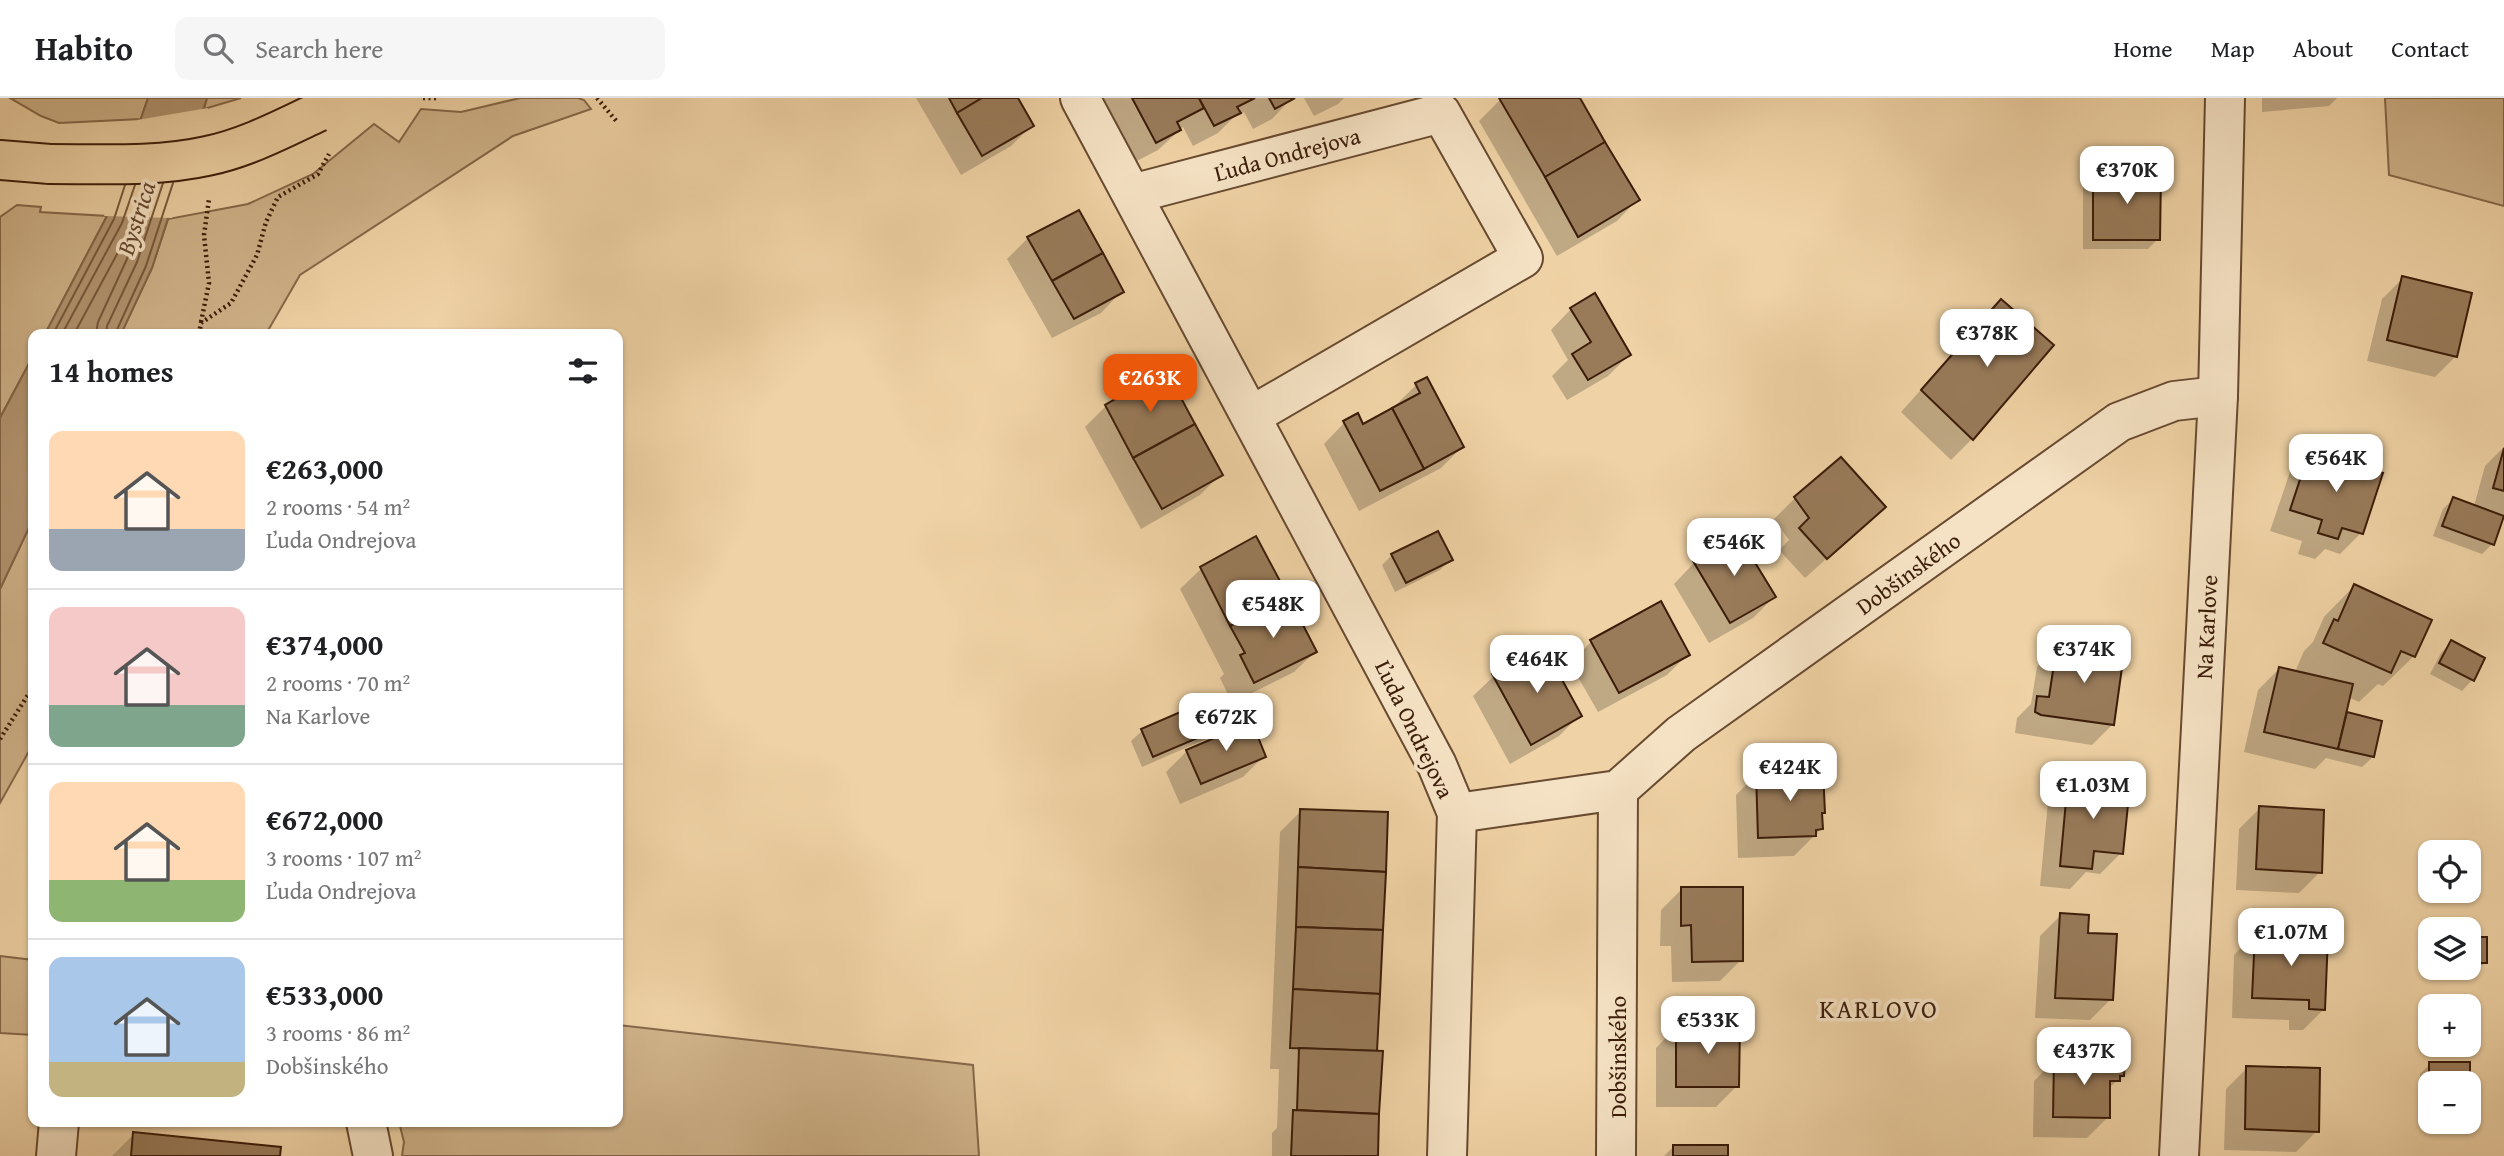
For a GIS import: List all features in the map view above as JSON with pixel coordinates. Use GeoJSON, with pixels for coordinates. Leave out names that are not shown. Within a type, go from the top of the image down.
{"type":"FeatureCollection","features":[{"type":"Feature","properties":{"kind":"main road"},"geometry":{"type":"LineString","coordinates":[[0,160],[50,164],[140,164],[207,156],[264,138],[327,105]]}},
{"type":"Feature","properties":{"kind":"street","name":"Ľuda Ondrejova"},"geometry":{"type":"LineString","coordinates":[[1080,98],[1437,765],[1457,813],[1447,1156]]}},
{"type":"Feature","properties":{"kind":"street","name":"Na Karlove"},"geometry":{"type":"LineString","coordinates":[[2179,1156],[2218,396],[2225,98]]}},
{"type":"Feature","properties":{"kind":"street","name":"Ľuda Ondrejova"},"geometry":{"type":"LineString","coordinates":[[1132,194],[1437,106],[1523,258],[1251,416]]}},
{"type":"Feature","properties":{"kind":"street","name":"Dobšinského"},"geometry":{"type":"LineString","coordinates":[[1616,1156],[1618,790],[1681,734],[2119,422],[2174,401],[2218,396]]}},
{"type":"Feature","properties":{"kind":"street"},"geometry":{"type":"LineString","coordinates":[[1457,813],[1618,790]]}},
{"type":"Feature","properties":{"kind":"street"},"geometry":{"type":"LineString","coordinates":[[55,1156],[58,1127]]}},
{"type":"Feature","properties":{"kind":"street"},"geometry":{"type":"LineString","coordinates":[[367,1127],[373,1156]]}},
{"type":"Feature","properties":{"kind":"path"},"geometry":{"type":"LineString","coordinates":[[423,98],[438,98]]}},
{"type":"Feature","properties":{"kind":"path"},"geometry":{"type":"LineString","coordinates":[[597,98],[618,123]]}},
{"type":"Feature","properties":{"kind":"path"},"geometry":{"type":"LineString","coordinates":[[201,323],[231,303],[257,256],[278,197],[318,174],[330,152]]}},
{"type":"Feature","properties":{"kind":"path"},"geometry":{"type":"LineString","coordinates":[[200,329],[209,283],[204,235],[209,192]]}},
{"type":"Feature","properties":{"kind":"path"},"geometry":{"type":"LineString","coordinates":[[0,739],[28,695]]}},
{"type":"Feature","properties":{"kind":"shaded area"},"geometry":{"type":"Polygon","coordinates":[[[10,98],[148,98],[141,119],[59,123],[10,98]]]}},
{"type":"Feature","properties":{"kind":"shaded area"},"geometry":{"type":"Polygon","coordinates":[[[207,98],[241,98],[204,109],[207,98]]]}},
{"type":"Feature","properties":{"kind":"shaded area"},"geometry":{"type":"Polygon","coordinates":[[[520,98],[578,98],[584,100],[591,109],[513,136],[300,275],[269,329],[123,329],[152,268],[168,219],[248,204],[313,174],[374,124],[399,142],[421,109],[461,112],[520,98]]]}},
{"type":"Feature","properties":{"kind":"shaded area"},"geometry":{"type":"Polygon","coordinates":[[[2385,98],[2504,98],[2504,206],[2389,175],[2385,98]]]}},
{"type":"Feature","properties":{"kind":"shaded area"},"geometry":{"type":"Polygon","coordinates":[[[17,205],[41,207],[40,212],[107,216],[48,329],[28,329],[28,365],[0,418],[0,217],[17,205]]]}},
{"type":"Feature","properties":{"kind":"shaded area"},"geometry":{"type":"Polygon","coordinates":[[[28,530],[28,753],[0,803],[0,589],[28,530]]]}},
{"type":"Feature","properties":{"kind":"shaded area"},"geometry":{"type":"Polygon","coordinates":[[[0,956],[28,959],[28,1035],[0,1033],[0,956]]]}},
{"type":"Feature","properties":{"kind":"shaded area"},"geometry":{"type":"Polygon","coordinates":[[[623,1026],[973,1065],[979,1156],[402,1156],[404,1142],[400,1127],[623,1127],[623,1026]]]}},
{"type":"Feature","properties":{"kind":"water","name":"Bystrica"},"geometry":{"type":"Polygon","coordinates":[[[148,98],[207,98],[152,268],[123,329],[48,329],[107,216],[148,98]]]}},
{"type":"Feature","properties":{"kind":"water"},"geometry":{"type":"Polygon","coordinates":[[[28,365],[28,530],[0,589],[0,418],[28,365]]]}},
{"type":"Feature","properties":{"kind":"pier"},"geometry":{"type":"Polygon","coordinates":[[[208,108],[172,218],[104,216],[137,120],[208,108]]]}},
{"type":"Feature","properties":{"kind":"building"},"geometry":{"type":"Polygon","coordinates":[[[949,98],[982,98],[957,113],[949,98]]]}},
{"type":"Feature","properties":{"kind":"building"},"geometry":{"type":"Polygon","coordinates":[[[982,98],[1018,98],[1034,126],[982,156],[957,113],[982,98]]]}},
{"type":"Feature","properties":{"kind":"building"},"geometry":{"type":"Polygon","coordinates":[[[1132,98],[1199,98],[1204,108],[1177,122],[1181,130],[1156,143],[1132,98]]]}},
{"type":"Feature","properties":{"kind":"building"},"geometry":{"type":"Polygon","coordinates":[[[1199,98],[1255,98],[1237,107],[1241,113],[1214,126],[1199,98]]]}},
{"type":"Feature","properties":{"kind":"building"},"geometry":{"type":"Polygon","coordinates":[[[1269,98],[1295,98],[1275,109],[1269,98]]]}},
{"type":"Feature","properties":{"kind":"building"},"geometry":{"type":"Polygon","coordinates":[[[1499,98],[1580,98],[1605,142],[1545,177],[1499,98]]]}},
{"type":"Feature","properties":{"kind":"building"},"geometry":{"type":"Polygon","coordinates":[[[1605,142],[1640,200],[1578,237],[1545,177],[1605,142]]]}},
{"type":"Feature","properties":{"kind":"building"},"geometry":{"type":"Polygon","coordinates":[[[2161,172],[2160,240],[2093,240],[2093,173],[2161,172]]]}},
{"type":"Feature","properties":{"kind":"building"},"geometry":{"type":"Polygon","coordinates":[[[1079,210],[1103,253],[1052,281],[1027,237],[1079,210]]]}},
{"type":"Feature","properties":{"kind":"building"},"geometry":{"type":"Polygon","coordinates":[[[1103,253],[1124,292],[1074,319],[1052,281],[1103,253]]]}},
{"type":"Feature","properties":{"kind":"building"},"geometry":{"type":"Polygon","coordinates":[[[2402,276],[2472,293],[2457,357],[2387,340],[2402,276]]]}},
{"type":"Feature","properties":{"kind":"building"},"geometry":{"type":"Polygon","coordinates":[[[1595,293],[1631,355],[1588,380],[1572,354],[1591,342],[1570,308],[1595,293]]]}},
{"type":"Feature","properties":{"kind":"building"},"geometry":{"type":"Polygon","coordinates":[[[2001,299],[2054,345],[1973,440],[1921,390],[2001,299]]]}},
{"type":"Feature","properties":{"kind":"building"},"geometry":{"type":"Polygon","coordinates":[[[1166,370],[1195,424],[1133,458],[1105,405],[1166,370]]]}},
{"type":"Feature","properties":{"kind":"building"},"geometry":{"type":"Polygon","coordinates":[[[1427,377],[1464,447],[1424,469],[1392,408],[1420,393],[1415,383],[1427,377]]]}},
{"type":"Feature","properties":{"kind":"building"},"geometry":{"type":"Polygon","coordinates":[[[1392,408],[1424,469],[1380,491],[1343,421],[1358,413],[1363,424],[1392,408]]]}},
{"type":"Feature","properties":{"kind":"building"},"geometry":{"type":"Polygon","coordinates":[[[1195,424],[1223,475],[1162,509],[1133,458],[1195,424]]]}},
{"type":"Feature","properties":{"kind":"building"},"geometry":{"type":"Polygon","coordinates":[[[2504,448],[2504,491],[2493,488],[2504,448]]]}},
{"type":"Feature","properties":{"kind":"building"},"geometry":{"type":"Polygon","coordinates":[[[2310,449],[2383,473],[2363,534],[2342,528],[2338,539],[2318,533],[2322,520],[2290,510],[2310,449]]]}},
{"type":"Feature","properties":{"kind":"building"},"geometry":{"type":"Polygon","coordinates":[[[1841,457],[1886,507],[1827,559],[1799,528],[1809,518],[1794,497],[1841,457]]]}},
{"type":"Feature","properties":{"kind":"building"},"geometry":{"type":"Polygon","coordinates":[[[2453,497],[2504,516],[2494,545],[2442,526],[2453,497]]]}},
{"type":"Feature","properties":{"kind":"building"},"geometry":{"type":"Polygon","coordinates":[[[1438,531],[1453,560],[1406,583],[1391,554],[1438,531]]]}},
{"type":"Feature","properties":{"kind":"building"},"geometry":{"type":"Polygon","coordinates":[[[1737,533],[1776,597],[1730,623],[1693,561],[1737,533]]]}},
{"type":"Feature","properties":{"kind":"building"},"geometry":{"type":"Polygon","coordinates":[[[1256,536],[1288,596],[1230,626],[1200,567],[1256,536]]]}},
{"type":"Feature","properties":{"kind":"building"},"geometry":{"type":"Polygon","coordinates":[[[2354,584],[2432,620],[2415,657],[2401,651],[2391,673],[2323,643],[2334,619],[2338,621],[2354,584]]]}},
{"type":"Feature","properties":{"kind":"building"},"geometry":{"type":"Polygon","coordinates":[[[1288,596],[1317,652],[1254,683],[1240,655],[1245,653],[1230,626],[1288,596]]]}},
{"type":"Feature","properties":{"kind":"building"},"geometry":{"type":"Polygon","coordinates":[[[1661,601],[1690,655],[1619,693],[1590,640],[1661,601]]]}},
{"type":"Feature","properties":{"kind":"building"},"geometry":{"type":"Polygon","coordinates":[[[2451,640],[2485,658],[2474,681],[2439,663],[2451,640]]]}},
{"type":"Feature","properties":{"kind":"building"},"geometry":{"type":"Polygon","coordinates":[[[2057,644],[2124,653],[2114,725],[2035,712],[2037,696],[2049,697],[2057,644]]]}},
{"type":"Feature","properties":{"kind":"building"},"geometry":{"type":"Polygon","coordinates":[[[1543,645],[1582,716],[1531,745],[1492,674],[1543,645]]]}},
{"type":"Feature","properties":{"kind":"building"},"geometry":{"type":"Polygon","coordinates":[[[2279,667],[2353,684],[2338,749],[2264,732],[2279,667]]]}},
{"type":"Feature","properties":{"kind":"building"},"geometry":{"type":"Polygon","coordinates":[[[1215,697],[1228,725],[1153,757],[1141,729],[1215,697]]]}},
{"type":"Feature","properties":{"kind":"building"},"geometry":{"type":"Polygon","coordinates":[[[2347,712],[2382,721],[2374,757],[2338,749],[2347,712]]]}},
{"type":"Feature","properties":{"kind":"building"},"geometry":{"type":"Polygon","coordinates":[[[1252,722],[1266,757],[1201,784],[1186,750],[1252,722]]]}},
{"type":"Feature","properties":{"kind":"building"},"geometry":{"type":"Polygon","coordinates":[[[1823,770],[1823,829],[1816,830],[1816,836],[1758,838],[1756,772],[1823,770]]]}},
{"type":"Feature","properties":{"kind":"building"},"geometry":{"type":"Polygon","coordinates":[[[2068,779],[2130,785],[2123,854],[2094,851],[2092,869],[2060,866],[2068,779]]]}},
{"type":"Feature","properties":{"kind":"building"},"geometry":{"type":"Polygon","coordinates":[[[2259,806],[2324,810],[2322,873],[2256,869],[2259,806]]]}},
{"type":"Feature","properties":{"kind":"building"},"geometry":{"type":"Polygon","coordinates":[[[1300,809],[1388,812],[1386,872],[1298,867],[1300,809]]]}},
{"type":"Feature","properties":{"kind":"building"},"geometry":{"type":"Polygon","coordinates":[[[1298,867],[1386,872],[1383,930],[1296,927],[1298,867]]]}},
{"type":"Feature","properties":{"kind":"building"},"geometry":{"type":"Polygon","coordinates":[[[1681,887],[1743,887],[1743,961],[1692,962],[1691,925],[1681,926],[1681,887]]]}},
{"type":"Feature","properties":{"kind":"building"},"geometry":{"type":"Polygon","coordinates":[[[2060,913],[2089,915],[2088,933],[2117,934],[2113,1000],[2055,998],[2060,913]]]}},
{"type":"Feature","properties":{"kind":"building"},"geometry":{"type":"Polygon","coordinates":[[[1296,927],[1383,930],[1380,994],[1293,989],[1296,927]]]}},
{"type":"Feature","properties":{"kind":"building"},"geometry":{"type":"Polygon","coordinates":[[[2255,933],[2328,936],[2325,1010],[2309,1009],[2309,1000],[2252,998],[2255,933]]]}},
{"type":"Feature","properties":{"kind":"building"},"geometry":{"type":"Polygon","coordinates":[[[2481,937],[2487,937],[2487,963],[2481,963],[2481,937]]]}},
{"type":"Feature","properties":{"kind":"building"},"geometry":{"type":"Polygon","coordinates":[[[1293,989],[1380,994],[1377,1051],[1290,1048],[1293,989]]]}},
{"type":"Feature","properties":{"kind":"building"},"geometry":{"type":"Polygon","coordinates":[[[1676,1025],[1740,1025],[1739,1087],[1676,1087],[1676,1025]]]}},
{"type":"Feature","properties":{"kind":"building"},"geometry":{"type":"Polygon","coordinates":[[[1299,1048],[1383,1051],[1379,1114],[1297,1110],[1299,1048]]]}},
{"type":"Feature","properties":{"kind":"building"},"geometry":{"type":"Polygon","coordinates":[[[2054,1058],[2125,1060],[2124,1076],[2120,1076],[2120,1081],[2110,1081],[2110,1118],[2053,1117],[2054,1058]]]}},
{"type":"Feature","properties":{"kind":"building"},"geometry":{"type":"Polygon","coordinates":[[[2429,1062],[2470,1062],[2470,1071],[2429,1071],[2429,1062]]]}},
{"type":"Feature","properties":{"kind":"building"},"geometry":{"type":"Polygon","coordinates":[[[2246,1066],[2320,1068],[2319,1132],[2245,1129],[2246,1066]]]}},
{"type":"Feature","properties":{"kind":"building"},"geometry":{"type":"Polygon","coordinates":[[[1293,1110],[1379,1114],[1378,1156],[1291,1156],[1293,1110]]]}},
{"type":"Feature","properties":{"kind":"building"},"geometry":{"type":"Polygon","coordinates":[[[133,1132],[281,1147],[280,1156],[131,1156],[133,1132]]]}},
{"type":"Feature","properties":{"kind":"building"},"geometry":{"type":"Polygon","coordinates":[[[1673,1145],[1728,1145],[1728,1156],[1673,1156],[1673,1145]]]}},
{"type":"Feature","properties":{"kind":"district","name":"KARLOVO"},"geometry":{"type":"Point","coordinates":[1879,1008]}}]}
